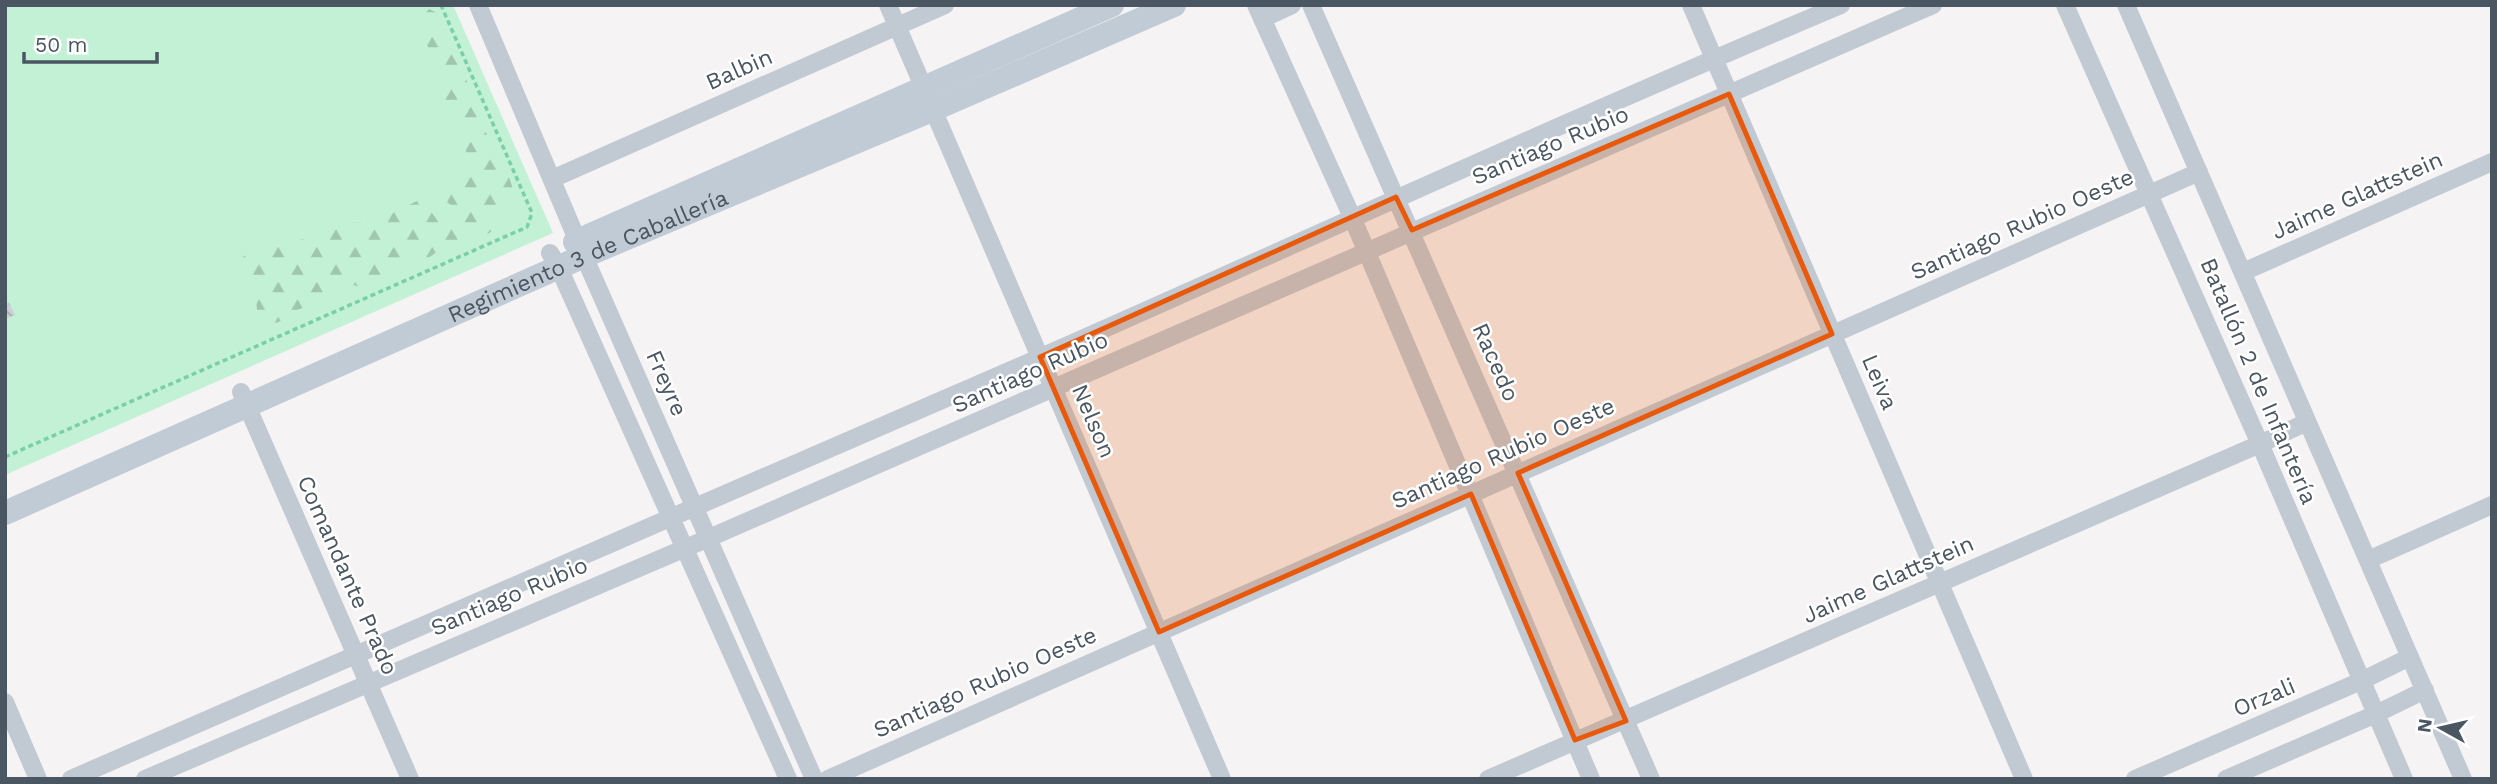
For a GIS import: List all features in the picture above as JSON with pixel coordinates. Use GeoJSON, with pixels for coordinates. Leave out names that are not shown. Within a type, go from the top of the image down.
{"type":"FeatureCollection","features":[{"type":"Feature","properties":{"kind":"street","name":"Freyre"},"geometry":{"type":"LineString","coordinates":[[478,5],[814,779]]}},
{"type":"Feature","properties":{"kind":"street","name":"Nelson"},"geometry":{"type":"LineString","coordinates":[[888,5],[1222,779]]}},
{"type":"Feature","properties":{"kind":"street","name":"Balbin"},"geometry":{"type":"LineString","coordinates":[[552,179],[945,5]]}},
{"type":"Feature","properties":{"kind":"street","name":"Regimiento 3 de Caballería"},"geometry":{"type":"LineString","coordinates":[[927,99],[1112,5]]}},
{"type":"Feature","properties":{"kind":"street","name":"Regimiento 3 de Caballería"},"geometry":{"type":"LineString","coordinates":[[5,513],[244,399],[554,260],[927,99],[1174,5]]}},
{"type":"Feature","properties":{"kind":"street"},"geometry":{"type":"LineString","coordinates":[[1292,5],[1259,12],[1352,217],[1591,779]]}},
{"type":"Feature","properties":{"kind":"street","name":"Racedo"},"geometry":{"type":"LineString","coordinates":[[1311,5],[1651,779]]}},
{"type":"Feature","properties":{"kind":"street","name":"Leiva"},"geometry":{"type":"LineString","coordinates":[[1691,5],[2024,779]]}},
{"type":"Feature","properties":{"kind":"street","name":"Santiago Rubio"},"geometry":{"type":"LineString","coordinates":[[71,779],[354,653],[1040,357],[1396,197],[1841,5]]}},
{"type":"Feature","properties":{"kind":"street","name":"Santiago Rubio"},"geometry":{"type":"LineString","coordinates":[[145,779],[686,548],[1933,5]]}},
{"type":"Feature","properties":{"kind":"street","name":"Batallón 2 de Infantería"},"geometry":{"type":"LineString","coordinates":[[2066,5],[2260,444],[2403,779]]}},
{"type":"Feature","properties":{"kind":"street","name":"Batallón 2 de Infantería"},"geometry":{"type":"LineString","coordinates":[[2126,5],[2463,779]]}},
{"type":"Feature","properties":{"kind":"street","name":"Jaime Glattstein"},"geometry":{"type":"LineString","coordinates":[[2243,272],[2492,162]]}},
{"type":"Feature","properties":{"kind":"street","name":"Santiago Rubio Oeste"},"geometry":{"type":"LineString","coordinates":[[828,779],[2199,172]]}},
{"type":"Feature","properties":{"kind":"street"},"geometry":{"type":"LineString","coordinates":[[554,260],[788,779]]}},
{"type":"Feature","properties":{"kind":"street","name":"Regimiento 3 de Caballería"},"geometry":{"type":"LineString","coordinates":[[5,495],[244,399]]}},
{"type":"Feature","properties":{"kind":"street","name":"Comandante Prado"},"geometry":{"type":"LineString","coordinates":[[244,399],[410,779]]}},
{"type":"Feature","properties":{"kind":"street","name":"Jaime Glattstein"},"geometry":{"type":"LineString","coordinates":[[1488,779],[2308,422]]}},
{"type":"Feature","properties":{"kind":"street"},"geometry":{"type":"LineString","coordinates":[[2368,560],[2492,505]]}},
{"type":"Feature","properties":{"kind":"street","name":"Orzali"},"geometry":{"type":"LineString","coordinates":[[2135,779],[2410,657]]}},
{"type":"Feature","properties":{"kind":"street"},"geometry":{"type":"LineString","coordinates":[[2226,779],[2425,690]]}},
{"type":"Feature","properties":{"kind":"street"},"geometry":{"type":"LineString","coordinates":[[5,702],[38,779]]}},
{"type":"Feature","properties":{"kind":"path"},"geometry":{"type":"LineString","coordinates":[[5,457],[527,227],[532,213],[441,5]]}},
{"type":"Feature","properties":{"kind":"highlighted area"},"geometry":{"type":"Polygon","coordinates":[[[1729,94],[1832,334],[1518,473],[1626,721],[1575,740],[1471,494],[1159,632],[1040,357],[1396,197],[1412,230],[1729,94]]]}},
{"type":"Feature","properties":{"kind":"green space"},"geometry":{"type":"Polygon","coordinates":[[[5,5],[453,5],[553,233],[5,475],[5,5]]]}},
{"type":"Feature","properties":{"kind":"green space"},"geometry":{"type":"Polygon","coordinates":[[[429,9],[437,13],[441,40],[456,59],[476,100],[483,128],[504,163],[513,196],[509,202],[500,202],[494,211],[493,230],[461,248],[449,244],[420,262],[398,265],[379,287],[353,285],[320,310],[303,308],[276,323],[262,319],[258,314],[256,296],[239,279],[233,265],[268,242],[310,238],[343,223],[367,222],[384,217],[419,200],[443,227],[456,227],[460,219],[456,209],[447,202],[453,187],[465,179],[469,171],[466,137],[460,118],[452,105],[444,99],[445,71],[435,60],[425,40],[421,18],[429,9]]]}},
{"type":"Feature","properties":{"kind":"building"},"geometry":{"type":"Polygon","coordinates":[[[9,303],[15,315],[5,319],[5,304],[9,303]]]}}]}
